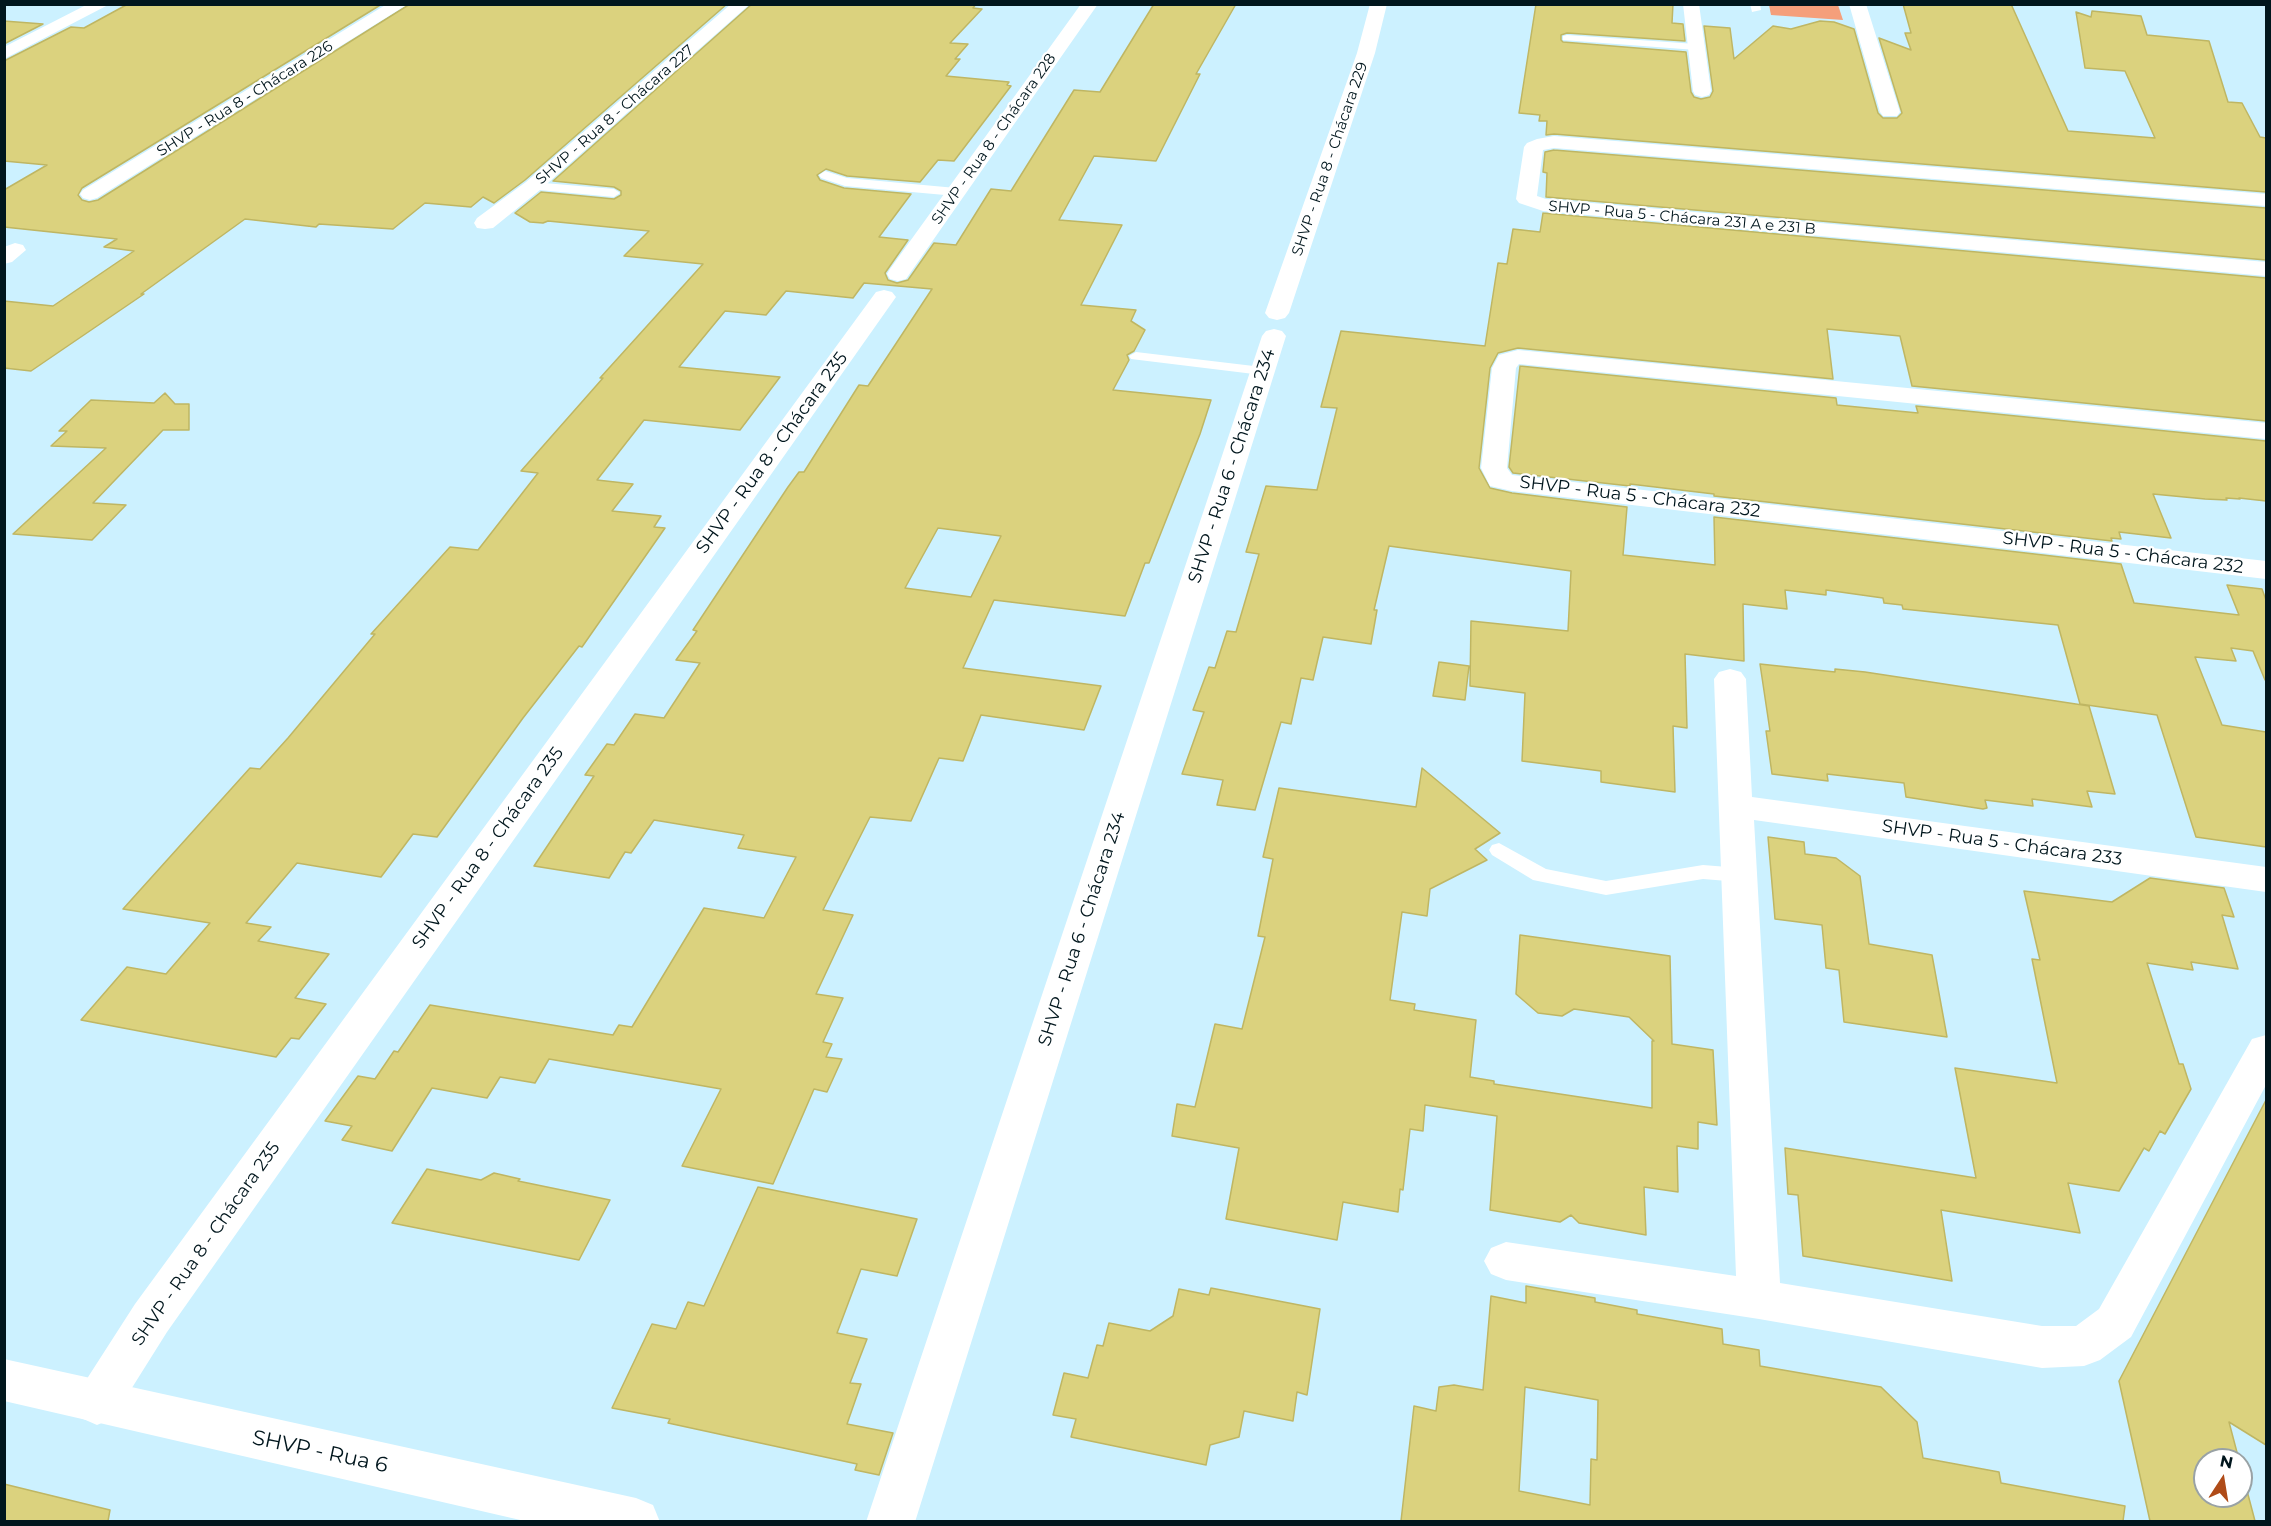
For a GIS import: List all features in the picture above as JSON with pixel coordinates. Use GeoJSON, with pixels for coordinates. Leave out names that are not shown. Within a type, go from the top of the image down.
{"type":"FeatureCollection","features":[{"type":"Feature","properties":{"kind":"street"},"geometry":{"type":"LineString","coordinates":[[4,54],[102,4]]}},
{"type":"Feature","properties":{"kind":"street","name":"SHVP - Rua 8 - Chácara 226"},"geometry":{"type":"LineString","coordinates":[[90,194],[400,4]]}},
{"type":"Feature","properties":{"kind":"street","name":"SHVP - Rua 8 - Chácara 227"},"geometry":{"type":"LineString","coordinates":[[485,223],[533,186],[742,4]]}},
{"type":"Feature","properties":{"kind":"street","name":"SHVP - Rua 8 - Chácara 228"},"geometry":{"type":"LineString","coordinates":[[891,285],[1090,4]]}},
{"type":"Feature","properties":{"kind":"street","name":"SHVP - Rua 8 - Chácara 229"},"geometry":{"type":"LineString","coordinates":[[1275,325],[1366,53],[1379,4]]}},
{"type":"Feature","properties":{"kind":"street"},"geometry":{"type":"LineString","coordinates":[[1691,4],[1702,91]]}},
{"type":"Feature","properties":{"kind":"street"},"geometry":{"type":"LineString","coordinates":[[1857,4],[1890,112]]}},
{"type":"Feature","properties":{"kind":"street","name":"SHVP - Rua 5 - Chácara 231 A e 231 B"},"geometry":{"type":"LineString","coordinates":[[2266,200],[1554,142],[1544,142],[1534,147],[1526,199],[1543,205],[2266,269]]}},
{"type":"Feature","properties":{"kind":"street","name":"SHVP - Rua 8 - Chácara 235"},"geometry":{"type":"LineString","coordinates":[[97,1403],[151,1318],[891,285]]}},
{"type":"Feature","properties":{"kind":"street","name":"SHVP - Rua 6 - Chácara 234"},"geometry":{"type":"LineString","coordinates":[[890,1521],[1275,325]]}},
{"type":"Feature","properties":{"kind":"street","name":"SHVP - Rua 5 - Chácara 232"},"geometry":{"type":"LineString","coordinates":[[2266,431],[1518,357],[1508,360],[1504,368],[1494,468],[1500,480],[1512,483],[2266,570]]}},
{"type":"Feature","properties":{"kind":"street"},"geometry":{"type":"LineString","coordinates":[[1730,679],[1759,1299]]}},
{"type":"Feature","properties":{"kind":"street","name":"SHVP - Rua 5 - Chácara 233"},"geometry":{"type":"LineString","coordinates":[[1737,806],[2266,879]]}},
{"type":"Feature","properties":{"kind":"street"},"geometry":{"type":"LineString","coordinates":[[1506,1261],[1759,1299],[2042,1347],[2084,1346],[2115,1323],[2266,1050]]}},
{"type":"Feature","properties":{"kind":"street","name":"SHVP - Rua 6"},"geometry":{"type":"LineString","coordinates":[[4,1380],[97,1403],[636,1521]]}},
{"type":"Feature","properties":{"kind":"lane"},"geometry":{"type":"LineString","coordinates":[[1568,38],[1696,47]]}},
{"type":"Feature","properties":{"kind":"lane"},"geometry":{"type":"LineString","coordinates":[[825,175],[845,182],[956,192]]}},
{"type":"Feature","properties":{"kind":"lane"},"geometry":{"type":"LineString","coordinates":[[533,186],[614,193]]}},
{"type":"Feature","properties":{"kind":"lane"},"geometry":{"type":"LineString","coordinates":[[1136,356],[1262,371]]}},
{"type":"Feature","properties":{"kind":"lane"},"geometry":{"type":"LineString","coordinates":[[1499,850],[1540,875],[1606,888],[1703,872],[1740,875]]}},
{"type":"Feature","properties":{"kind":"shaded area"},"geometry":{"type":"Polygon","coordinates":[[[1769,5],[1838,5],[1843,20],[1771,15],[1769,5]]]}},
{"type":"Feature","properties":{"kind":"building"},"geometry":{"type":"Polygon","coordinates":[[[128,4],[382,4],[82,188],[78,195],[82,200],[89,202],[98,200],[410,4],[727,4],[525,180],[494,203],[483,197],[471,207],[425,203],[393,229],[319,224],[316,227],[245,219],[141,294],[144,294],[31,371],[4,368],[4,301],[53,306],[134,251],[104,247],[117,239],[4,227],[4,190],[47,165],[4,161],[4,61],[71,27],[84,28],[128,4]]]}},
{"type":"Feature","properties":{"kind":"building"},"geometry":{"type":"Polygon","coordinates":[[[752,4],[976,4],[973,8],[982,9],[950,43],[968,44],[955,59],[960,59],[946,76],[1009,82],[1007,85],[1011,86],[954,161],[938,160],[920,182],[847,176],[826,169],[817,175],[820,180],[844,188],[911,194],[879,237],[908,240],[885,273],[888,280],[897,283],[908,280],[934,243],[956,245],[991,189],[1011,191],[1074,90],[1100,92],[1154,4],[1236,4],[1196,74],[1200,74],[1156,161],[1094,156],[1059,220],[1122,225],[1081,305],[1136,310],[1131,321],[1145,330],[1134,351],[1127,355],[1129,360],[1113,390],[1211,400],[1200,434],[1149,563],[1145,563],[1125,616],[994,600],[963,668],[1101,686],[1084,730],[981,715],[963,761],[939,758],[911,821],[870,817],[823,910],[853,915],[816,994],[843,998],[823,1042],[832,1044],[826,1057],[842,1059],[827,1092],[814,1089],[773,1184],[682,1166],[721,1089],[549,1059],[535,1083],[500,1077],[487,1098],[432,1088],[392,1151],[342,1140],[352,1126],[325,1121],[358,1076],[375,1079],[394,1051],[398,1052],[430,1005],[613,1035],[619,1025],[632,1027],[704,908],[764,918],[796,857],[738,848],[744,835],[654,820],[631,853],[625,852],[609,878],[534,866],[594,776],[585,775],[607,744],[614,745],[635,714],[664,718],[700,663],[676,660],[697,631],[693,630],[788,487],[799,472],[804,472],[859,385],[868,386],[932,289],[864,283],[853,298],[786,291],[766,315],[725,311],[679,367],[780,377],[740,430],[644,420],[597,480],[633,484],[612,511],[661,516],[654,527],[665,528],[582,647],[579,646],[523,718],[437,837],[413,834],[381,877],[297,863],[246,923],[271,927],[258,941],[329,954],[295,998],[326,1004],[299,1039],[291,1038],[276,1057],[81,1020],[127,967],[166,974],[210,923],[123,909],[250,768],[260,769],[375,634],[371,634],[450,547],[478,550],[538,473],[521,471],[603,378],[600,378],[703,264],[624,256],[649,231],[548,221],[530,222],[515,213],[541,192],[614,199],[621,195],[621,191],[614,187],[553,181],[752,4]],[[938,528],[905,588],[971,597],[1001,536],[938,528]]]}},
{"type":"Feature","properties":{"kind":"building"},"geometry":{"type":"Polygon","coordinates":[[[1536,4],[1673,4],[1672,23],[1683,24],[1685,41],[1567,33],[1561,35],[1561,40],[1686,52],[1691,92],[1694,97],[1701,99],[1710,97],[1713,91],[1704,26],[1730,28],[1734,59],[1773,26],[1791,29],[1820,21],[1834,22],[1854,29],[1878,113],[1883,118],[1897,118],[1902,113],[1879,38],[1911,50],[1905,33],[1911,33],[1903,4],[2011,4],[2068,131],[2155,138],[2125,71],[2085,68],[2076,12],[2091,17],[2092,11],[2141,16],[2147,35],[2209,41],[2228,102],[2242,103],[2260,137],[2266,138],[2266,192],[1546,135],[1547,121],[1539,121],[1540,115],[1519,113],[1536,4]]]}},
{"type":"Feature","properties":{"kind":"building"},"geometry":{"type":"Polygon","coordinates":[[[4,21],[43,24],[4,44],[4,21]]]}},
{"type":"Feature","properties":{"kind":"building"},"geometry":{"type":"Polygon","coordinates":[[[1554,150],[2266,208],[2266,260],[1546,197],[1547,173],[1543,172],[1545,152],[1554,150]]]}},
{"type":"Feature","properties":{"kind":"building"},"geometry":{"type":"Polygon","coordinates":[[[1543,213],[2266,278],[2266,421],[1912,386],[1900,336],[1827,329],[1833,379],[1518,348],[1498,353],[1490,368],[1479,468],[1490,488],[1512,493],[1627,507],[1623,555],[1715,565],[1714,517],[2121,564],[2134,603],[2239,615],[2227,585],[2262,589],[2266,600],[2266,680],[2253,651],[2231,648],[2236,661],[2195,657],[2222,725],[2266,732],[2266,847],[2196,837],[2157,715],[2080,704],[2058,625],[1903,609],[1902,605],[1884,603],[1883,598],[1826,590],[1826,595],[1785,590],[1787,609],[1743,604],[1744,661],[1685,654],[1687,728],[1673,726],[1675,792],[1601,782],[1601,771],[1522,761],[1525,693],[1470,686],[1471,621],[1568,631],[1571,571],[1389,546],[1374,610],[1377,610],[1371,644],[1323,637],[1313,680],[1301,678],[1291,724],[1281,722],[1255,810],[1217,805],[1223,780],[1182,774],[1204,712],[1193,710],[1209,667],[1215,668],[1227,631],[1236,632],[1259,554],[1246,552],[1266,486],[1317,490],[1337,408],[1321,407],[1341,331],[1485,346],[1498,263],[1507,264],[1513,229],[1540,232],[1543,213]]]}},
{"type":"Feature","properties":{"kind":"building"},"geometry":{"type":"Polygon","coordinates":[[[1520,366],[1836,398],[1837,405],[1918,413],[1916,406],[2266,441],[2266,501],[2153,494],[2171,538],[2119,532],[2121,539],[2111,538],[2112,541],[1714,496],[1714,494],[1630,484],[1630,486],[1513,473],[1509,467],[1520,366]]]}},
{"type":"Feature","properties":{"kind":"building"},"geometry":{"type":"Polygon","coordinates":[[[165,393],[175,404],[189,404],[189,430],[163,430],[93,503],[126,505],[92,540],[13,534],[106,448],[51,446],[67,431],[59,431],[91,400],[154,403],[165,393]]]}},
{"type":"Feature","properties":{"kind":"building"},"geometry":{"type":"Polygon","coordinates":[[[1439,662],[1469,666],[1465,700],[1433,696],[1439,662]]]}},
{"type":"Feature","properties":{"kind":"building"},"geometry":{"type":"Polygon","coordinates":[[[1760,664],[1835,672],[1835,669],[1865,672],[2089,706],[2115,794],[2087,791],[2092,807],[2032,799],[2033,806],[1985,800],[1987,808],[1983,809],[1906,797],[1904,783],[1827,774],[1828,781],[1772,774],[1766,731],[1770,731],[1760,664]]]}},
{"type":"Feature","properties":{"kind":"building"},"geometry":{"type":"Polygon","coordinates":[[[1422,768],[1500,833],[1475,849],[1487,860],[1430,889],[1427,916],[1402,912],[1390,1000],[1415,1004],[1414,1010],[1476,1020],[1470,1077],[1494,1081],[1494,1084],[1652,1108],[1652,1041],[1654,1041],[1629,1017],[1574,1009],[1562,1016],[1538,1013],[1516,994],[1520,935],[1670,956],[1672,1044],[1713,1050],[1717,1125],[1698,1122],[1698,1149],[1677,1146],[1678,1192],[1644,1187],[1646,1235],[1579,1223],[1571,1215],[1560,1222],[1490,1210],[1497,1116],[1425,1105],[1423,1131],[1410,1129],[1403,1190],[1400,1189],[1398,1212],[1343,1202],[1337,1240],[1226,1219],[1239,1148],[1172,1136],[1177,1104],[1195,1107],[1215,1024],[1242,1029],[1265,937],[1258,936],[1273,859],[1263,857],[1279,788],[1416,807],[1422,768]]]}},
{"type":"Feature","properties":{"kind":"building"},"geometry":{"type":"Polygon","coordinates":[[[1768,837],[1804,842],[1805,854],[1836,858],[1860,876],[1869,944],[1932,955],[1947,1037],[1844,1022],[1839,970],[1826,968],[1822,925],[1775,919],[1768,837]]]}},
{"type":"Feature","properties":{"kind":"building"},"geometry":{"type":"Polygon","coordinates":[[[2150,878],[2224,888],[2234,917],[2222,915],[2238,969],[2191,962],[2193,970],[2147,963],[2179,1064],[2183,1064],[2191,1089],[2165,1134],[2160,1131],[2149,1151],[2144,1148],[2119,1191],[2068,1183],[2080,1233],[1941,1210],[1952,1281],[1803,1256],[1798,1195],[1788,1194],[1785,1148],[1976,1178],[1955,1068],[2057,1083],[2032,959],[2040,960],[2024,891],[2112,902],[2150,878]]]}},
{"type":"Feature","properties":{"kind":"building"},"geometry":{"type":"Polygon","coordinates":[[[2266,1100],[2266,1445],[2229,1422],[2236,1448],[2193,1448],[2193,1508],[2252,1508],[2255,1521],[2150,1521],[2119,1381],[2266,1100]]]}},
{"type":"Feature","properties":{"kind":"building"},"geometry":{"type":"Polygon","coordinates":[[[427,1169],[481,1180],[494,1173],[520,1179],[518,1181],[610,1200],[579,1260],[392,1223],[427,1169]]]}},
{"type":"Feature","properties":{"kind":"building"},"geometry":{"type":"Polygon","coordinates":[[[758,1187],[917,1219],[897,1276],[861,1269],[837,1333],[867,1339],[850,1383],[861,1384],[847,1424],[893,1433],[879,1475],[855,1470],[857,1464],[668,1423],[670,1419],[612,1408],[652,1324],[676,1329],[688,1302],[704,1306],[758,1187]]]}},
{"type":"Feature","properties":{"kind":"building"},"geometry":{"type":"Polygon","coordinates":[[[1526,1286],[1595,1298],[1595,1302],[1637,1310],[1637,1314],[1722,1329],[1723,1344],[1759,1350],[1760,1366],[1881,1387],[1917,1422],[1923,1458],[1999,1472],[2001,1483],[2125,1506],[2123,1521],[1401,1521],[1414,1406],[1436,1411],[1439,1387],[1454,1385],[1483,1390],[1491,1296],[1526,1303],[1526,1286]],[[1525,1387],[1519,1491],[1590,1505],[1591,1459],[1597,1460],[1598,1400],[1525,1387]]]}},
{"type":"Feature","properties":{"kind":"building"},"geometry":{"type":"Polygon","coordinates":[[[1211,1288],[1320,1309],[1307,1395],[1297,1392],[1293,1421],[1244,1411],[1239,1437],[1210,1445],[1206,1465],[1071,1437],[1076,1419],[1053,1415],[1064,1373],[1088,1378],[1097,1345],[1103,1346],[1109,1323],[1150,1331],[1173,1316],[1179,1289],[1209,1295],[1211,1288]]]}},
{"type":"Feature","properties":{"kind":"building"},"geometry":{"type":"Polygon","coordinates":[[[4,1484],[110,1510],[108,1521],[4,1521],[4,1484]]]}}]}
